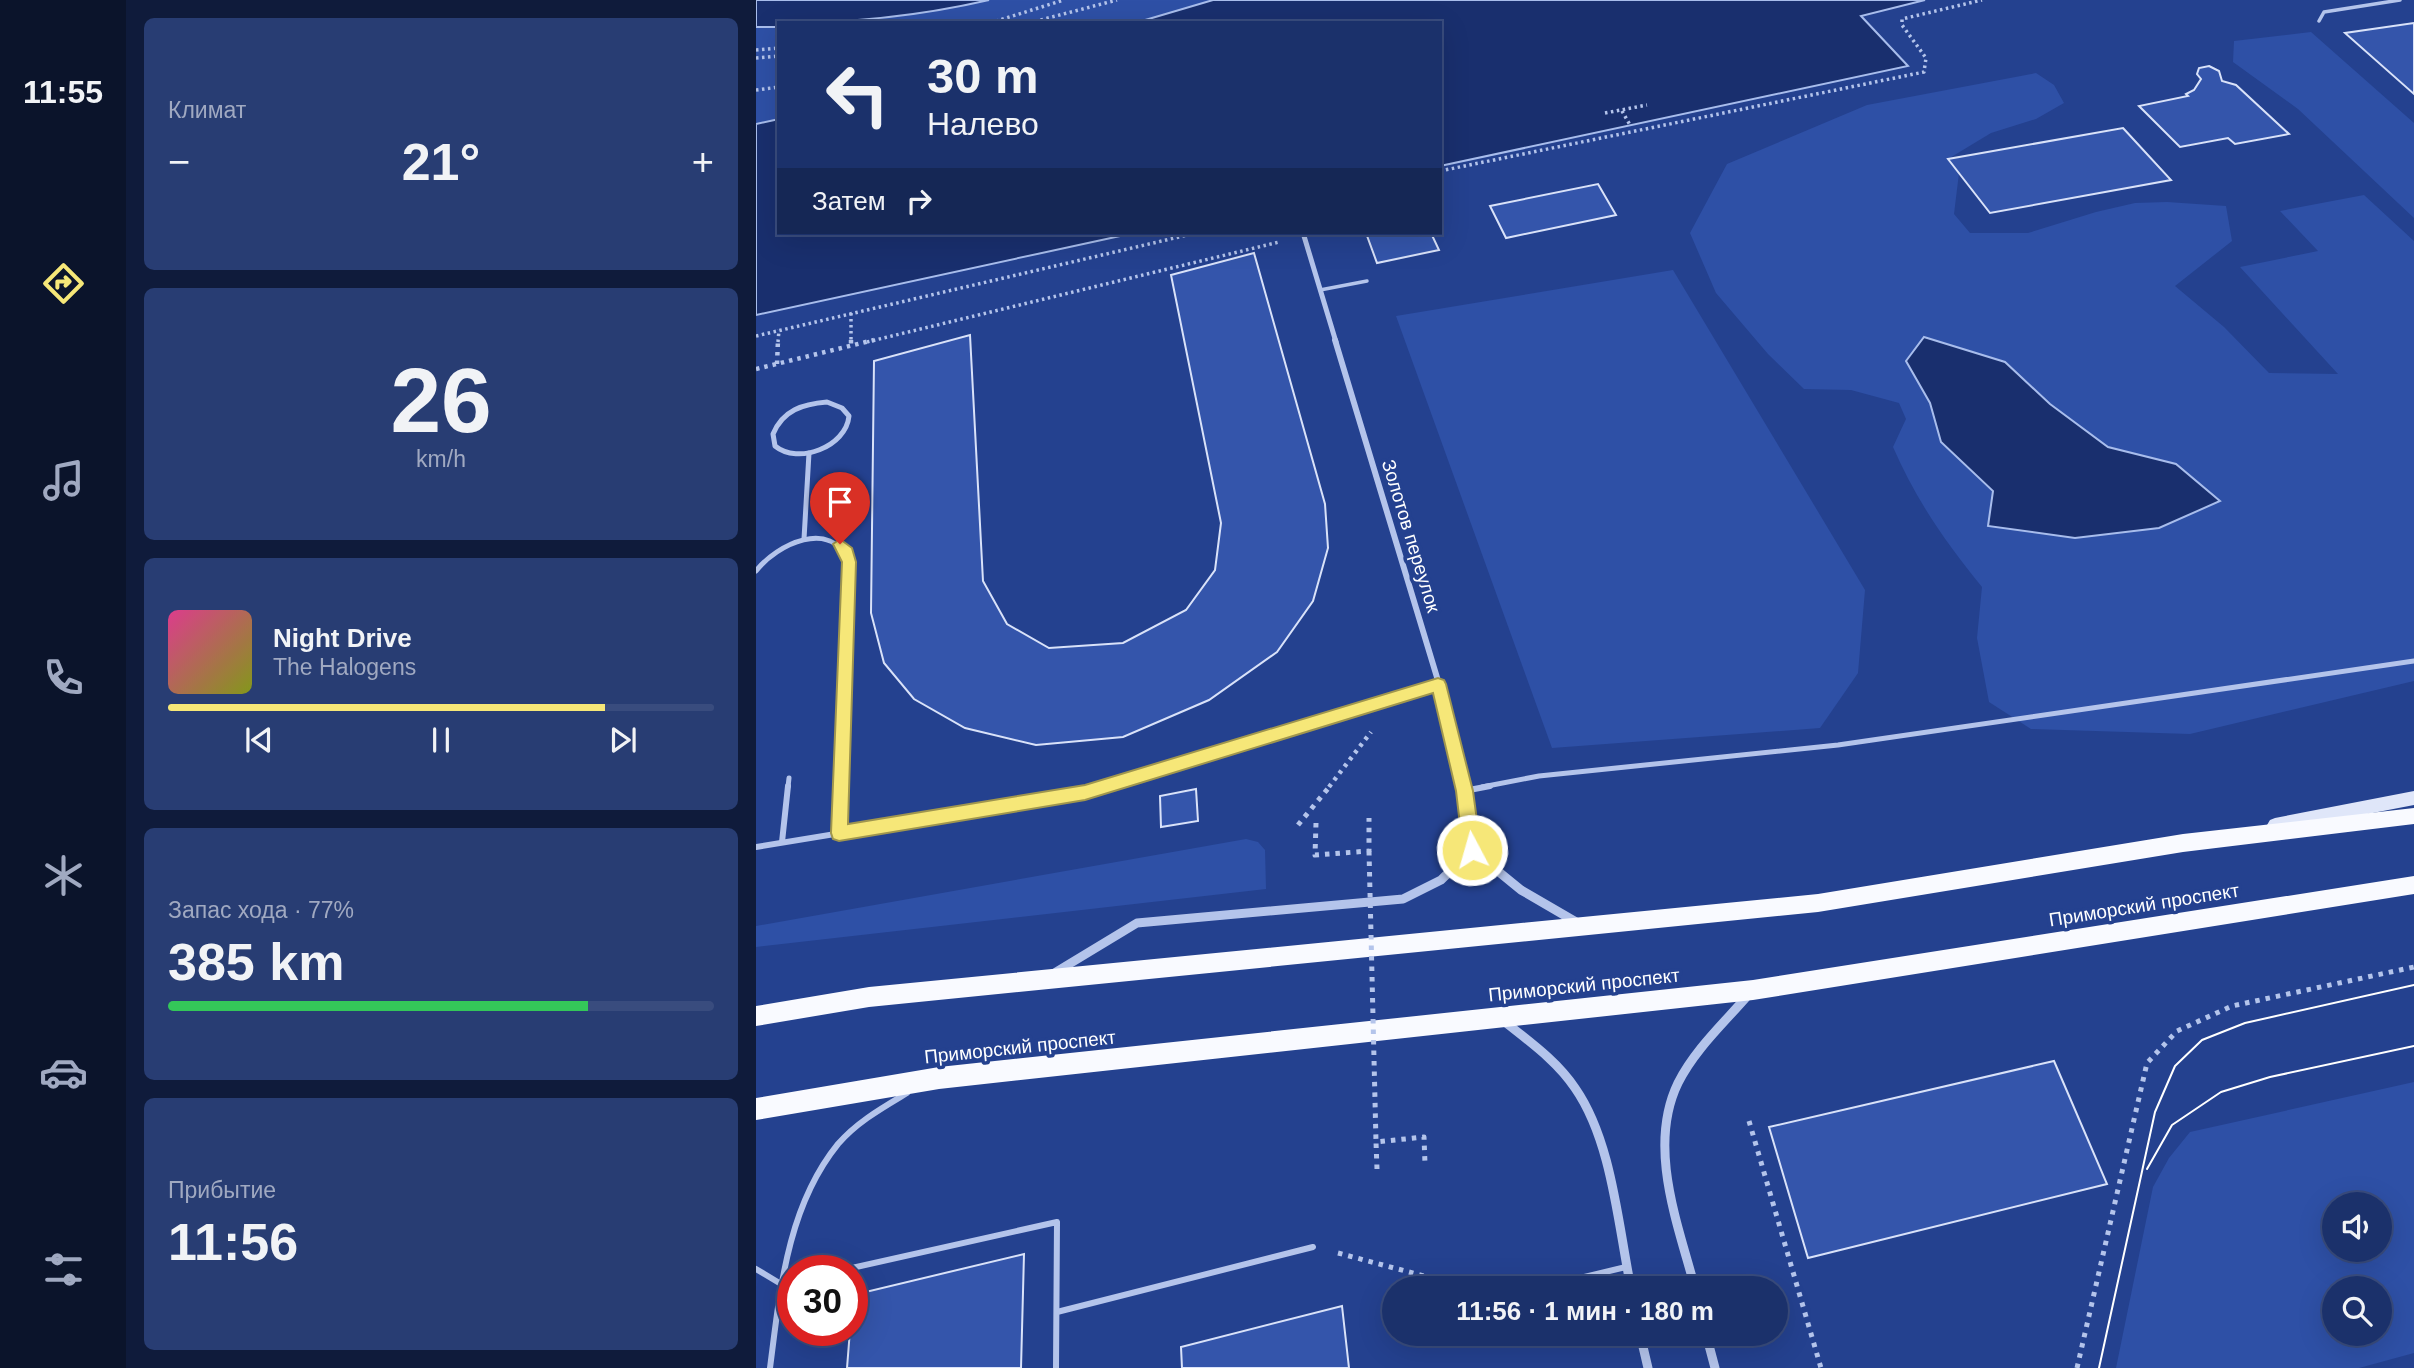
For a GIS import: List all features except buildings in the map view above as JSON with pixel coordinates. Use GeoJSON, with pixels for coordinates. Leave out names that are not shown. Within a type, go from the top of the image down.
{"type":"FeatureCollection","features":[{"type":"Feature","properties":{"kind":"main road"},"geometry":{"type":"LineString","coordinates":[[756,1016],[869,997],[1818,903],[2183,843],[2414,797]]}},
{"type":"Feature","properties":{"kind":"main road"},"geometry":{"type":"LineString","coordinates":[[2183,843],[2414,816]]}},
{"type":"Feature","properties":{"kind":"main road","name":"Приморский проспект"},"geometry":{"type":"LineString","coordinates":[[756,1109],[939,1078],[1753,990],[2414,885]]}},
{"type":"Feature","properties":{"kind":"street","name":"Золотов переулок"},"geometry":{"type":"LineString","coordinates":[[1304,236],[1438,684],[1464,791],[1472,850]]}},
{"type":"Feature","properties":{"kind":"street"},"geometry":{"type":"LineString","coordinates":[[1043,980],[1137,923],[1403,899],[1426,892],[1452,872],[1472,850],[1544,908],[1586,926]]}},
{"type":"Feature","properties":{"kind":"street"},"geometry":{"type":"LineString","coordinates":[[1692,1276],[1664,1159],[1666,1121],[1677,1084],[1698,1054],[1753,990]]}},
{"type":"Feature","properties":{"kind":"street"},"geometry":{"type":"LineString","coordinates":[[1499,1017],[1549,1058],[1580,1096],[1598,1137],[1628,1276]]}},
{"type":"Feature","properties":{"kind":"street"},"geometry":{"type":"LineString","coordinates":[[1643,1346],[1648,1368]]}},
{"type":"Feature","properties":{"kind":"street"},"geometry":{"type":"LineString","coordinates":[[1709,1346],[1715,1368]]}},
{"type":"Feature","properties":{"kind":"lane"},"geometry":{"type":"LineString","coordinates":[[2319,21],[2324,12],[2400,0]]}},
{"type":"Feature","properties":{"kind":"lane"},"geometry":{"type":"LineString","coordinates":[[1320,290],[1367,281]]}},
{"type":"Feature","properties":{"kind":"lane"},"geometry":{"type":"LineString","coordinates":[[827,402],[839,405],[847,411],[849,420],[846,430],[824,448],[809,453],[794,454],[782,451],[774,445],[771,436],[775,426],[797,408],[827,402]]}},
{"type":"Feature","properties":{"kind":"lane"},"geometry":{"type":"LineString","coordinates":[[804,539],[809,453]]}},
{"type":"Feature","properties":{"kind":"lane"},"geometry":{"type":"LineString","coordinates":[[756,571],[776,551],[804,539],[818,538],[840,544],[847,552],[849,562],[839,833]]}},
{"type":"Feature","properties":{"kind":"lane"},"geometry":{"type":"LineString","coordinates":[[1464,791],[1539,776],[1838,745],[2414,661]]}},
{"type":"Feature","properties":{"kind":"lane"},"geometry":{"type":"LineString","coordinates":[[756,847],[1085,793],[1438,684]]}},
{"type":"Feature","properties":{"kind":"lane"},"geometry":{"type":"LineString","coordinates":[[782,842],[789,778]]}},
{"type":"Feature","properties":{"kind":"lane"},"geometry":{"type":"LineString","coordinates":[[788,1255],[800,1207],[818,1172],[845,1137],[878,1107],[939,1078]]}},
{"type":"Feature","properties":{"kind":"lane"},"geometry":{"type":"LineString","coordinates":[[868,1264],[1057,1222],[1056,1368]]}},
{"type":"Feature","properties":{"kind":"lane"},"geometry":{"type":"LineString","coordinates":[[1057,1312],[1313,1247]]}},
{"type":"Feature","properties":{"kind":"lane"},"geometry":{"type":"LineString","coordinates":[[1588,1276],[1626,1267]]}},
{"type":"Feature","properties":{"kind":"lane"},"geometry":{"type":"LineString","coordinates":[[756,1269],[777,1282]]}},
{"type":"Feature","properties":{"kind":"lane"},"geometry":{"type":"LineString","coordinates":[[770,1368],[777,1315]]}},
{"type":"Feature","properties":{"kind":"path"},"geometry":{"type":"LineString","coordinates":[[996,21],[1064,0]]}},
{"type":"Feature","properties":{"kind":"path"},"geometry":{"type":"LineString","coordinates":[[1037,21],[1117,0]]}},
{"type":"Feature","properties":{"kind":"path"},"geometry":{"type":"LineString","coordinates":[[1442,171],[1924,72],[1926,58],[1902,25],[1902,19],[1982,0]]}},
{"type":"Feature","properties":{"kind":"path"},"geometry":{"type":"LineString","coordinates":[[756,50],[777,48]]}},
{"type":"Feature","properties":{"kind":"path"},"geometry":{"type":"LineString","coordinates":[[756,58],[777,56]]}},
{"type":"Feature","properties":{"kind":"path"},"geometry":{"type":"LineString","coordinates":[[756,90],[777,87]]}},
{"type":"Feature","properties":{"kind":"path"},"geometry":{"type":"LineString","coordinates":[[1605,113],[1647,106]]}},
{"type":"Feature","properties":{"kind":"path"},"geometry":{"type":"LineString","coordinates":[[1621,110],[1630,125]]}},
{"type":"Feature","properties":{"kind":"path"},"geometry":{"type":"LineString","coordinates":[[756,336],[1187,235]]}},
{"type":"Feature","properties":{"kind":"path"},"geometry":{"type":"LineString","coordinates":[[756,369],[1304,236]]}},
{"type":"Feature","properties":{"kind":"path"},"geometry":{"type":"LineString","coordinates":[[851,313],[851,346]]}},
{"type":"Feature","properties":{"kind":"path"},"geometry":{"type":"LineString","coordinates":[[777,364],[779,330]]}},
{"type":"Feature","properties":{"kind":"path"},"geometry":{"type":"LineString","coordinates":[[1298,825],[1358,752],[1392,699]]}},
{"type":"Feature","properties":{"kind":"path"},"geometry":{"type":"LineString","coordinates":[[1369,818],[1377,1169]]}},
{"type":"Feature","properties":{"kind":"path"},"geometry":{"type":"LineString","coordinates":[[1316,823],[1315,856],[1369,851]]}},
{"type":"Feature","properties":{"kind":"path"},"geometry":{"type":"LineString","coordinates":[[2077,1368],[2147,1063],[2177,1031],[2232,1006],[2414,967]]}},
{"type":"Feature","properties":{"kind":"path"},"geometry":{"type":"LineString","coordinates":[[1749,1121],[1821,1368]]}},
{"type":"Feature","properties":{"kind":"path"},"geometry":{"type":"LineString","coordinates":[[1376,1142],[1424,1137],[1425,1164]]}},
{"type":"Feature","properties":{"kind":"path"},"geometry":{"type":"LineString","coordinates":[[1313,1247],[1423,1276]]}},
{"type":"Feature","properties":{"kind":"shaded area"},"geometry":{"type":"Polygon","coordinates":[[[756,0],[1213,0],[1142,21],[777,21],[777,119],[756,124],[756,0]]]}},
{"type":"Feature","properties":{"kind":"shaded area"},"geometry":{"type":"Polygon","coordinates":[[[756,0],[989,0],[885,18],[777,21],[777,27],[756,27],[756,0]]]}},
{"type":"Feature","properties":{"kind":"shaded area"},"geometry":{"type":"Polygon","coordinates":[[[1213,0],[1925,0],[1861,16],[1908,66],[1442,166],[1442,21],[1142,21],[1213,0]]]}},
{"type":"Feature","properties":{"kind":"shaded area"},"geometry":{"type":"Polygon","coordinates":[[[2311,32],[2414,123],[2414,218],[2298,109],[2233,62],[2234,41],[2311,32]]]}},
{"type":"Feature","properties":{"kind":"shaded area"},"geometry":{"type":"Polygon","coordinates":[[[2036,73],[2054,85],[2064,103],[2036,119],[1991,133],[1948,159],[1959,173],[1954,214],[1970,233],[2028,233],[2135,203],[2226,206],[2232,241],[2175,286],[2224,327],[2269,373],[2338,374],[2240,267],[2318,251],[2280,211],[2364,195],[2414,241],[2414,681],[2190,734],[2031,729],[1989,702],[1977,638],[1982,587],[1933,520],[1893,447],[1906,419],[1899,403],[1851,390],[1804,389],[1768,354],[1716,293],[1690,233],[1727,164],[1867,105],[2036,73]],[[1906,361],[1930,403],[1941,442],[1993,491],[1988,526],[2176,464],[2108,447],[2050,404],[2005,362],[1906,361]]]}},
{"type":"Feature","properties":{"kind":"shaded area"},"geometry":{"type":"Polygon","coordinates":[[[777,119],[777,235],[1125,235],[756,315],[756,124],[777,119]]]}},
{"type":"Feature","properties":{"kind":"shaded area"},"geometry":{"type":"Polygon","coordinates":[[[1673,270],[1865,590],[1858,673],[1820,728],[1552,748],[1396,316],[1673,270]]]}},
{"type":"Feature","properties":{"kind":"shaded area"},"geometry":{"type":"Polygon","coordinates":[[[1924,337],[2005,362],[2050,404],[2108,447],[2176,464],[2220,501],[2159,528],[2075,538],[1988,526],[1993,491],[1941,442],[1930,403],[1906,361],[1924,337]]]}},
{"type":"Feature","properties":{"kind":"shaded area"},"geometry":{"type":"Polygon","coordinates":[[[1246,839],[1258,842],[1265,850],[1266,889],[756,947],[756,926],[1246,839]]]}},
{"type":"Feature","properties":{"kind":"shaded area"},"geometry":{"type":"Polygon","coordinates":[[[2414,1082],[2414,1353],[2359,1368],[2116,1368],[2153,1187],[2169,1158],[2190,1132],[2414,1082]]]}},
{"type":"Feature","properties":{"kind":"tram line"},"geometry":{"type":"LineString","coordinates":[[2099,1368],[2155,1112],[2175,1066],[2202,1040],[2245,1023],[2414,985]]}},
{"type":"Feature","properties":{"kind":"tram line"},"geometry":{"type":"LineString","coordinates":[[2147,1169],[2172,1125],[2221,1092],[2270,1077],[2414,1046]]}},
{"type":"Feature","properties":{"kind":"route"},"geometry":{"type":"LineString","coordinates":[[840,544],[847,552],[849,562],[839,833],[1085,793],[1438,684],[1464,791],[1472,850]]}}]}
